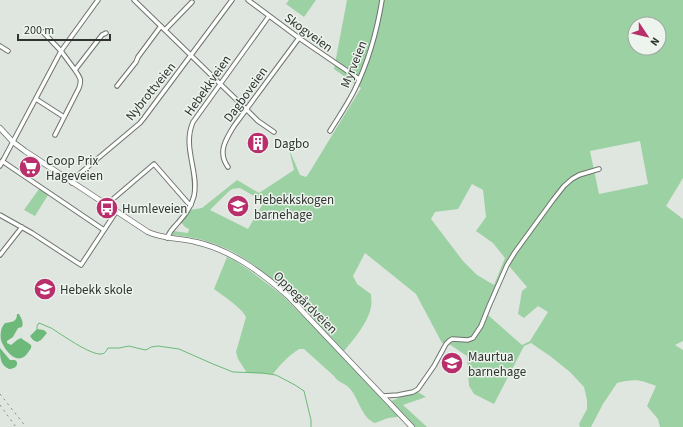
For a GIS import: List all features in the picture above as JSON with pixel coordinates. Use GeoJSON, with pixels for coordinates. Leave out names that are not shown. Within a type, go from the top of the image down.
{"type":"FeatureCollection","features":[{"type":"Feature","properties":{"kind":"main road","name":"Oppegårdveien"},"geometry":{"type":"LineString","coordinates":[[0,128],[24,152],[148,232],[157,236],[194,241],[208,245],[228,253],[251,267],[288,296],[412,427]]}},
{"type":"Feature","properties":{"kind":"street"},"geometry":{"type":"LineString","coordinates":[[0,166],[60,50],[98,0]]}},
{"type":"Feature","properties":{"kind":"street"},"geometry":{"type":"LineString","coordinates":[[134,0],[246,109],[262,124],[274,132]]}},
{"type":"Feature","properties":{"kind":"street","name":"Nybrottveien"},"geometry":{"type":"LineString","coordinates":[[72,183],[77,176],[140,123],[232,0]]}},
{"type":"Feature","properties":{"kind":"street","name":"Skogveien"},"geometry":{"type":"LineString","coordinates":[[248,0],[299,38],[359,79]]}},
{"type":"Feature","properties":{"kind":"street","name":"Myrveien"},"geometry":{"type":"LineString","coordinates":[[330,131],[350,98],[359,79],[374,36],[382,0]]}},
{"type":"Feature","properties":{"kind":"street"},"geometry":{"type":"LineString","coordinates":[[165,30],[192,2]]}},
{"type":"Feature","properties":{"kind":"street","name":"Hebekkveien"},"geometry":{"type":"LineString","coordinates":[[167,238],[169,233],[187,212],[194,195],[195,186],[188,140],[189,132],[194,119],[269,16]]}},
{"type":"Feature","properties":{"kind":"street"},"geometry":{"type":"LineString","coordinates":[[117,86],[161,26]]}},
{"type":"Feature","properties":{"kind":"street"},"geometry":{"type":"LineString","coordinates":[[43,32],[60,50],[81,79],[79,88],[55,135]]}},
{"type":"Feature","properties":{"kind":"street"},"geometry":{"type":"LineString","coordinates":[[74,70],[102,35],[106,33]]}},
{"type":"Feature","properties":{"kind":"street","name":"Dagboveien"},"geometry":{"type":"LineString","coordinates":[[228,167],[223,158],[224,144],[227,137],[299,38]]}},
{"type":"Feature","properties":{"kind":"street"},"geometry":{"type":"LineString","coordinates":[[0,46],[8,51]]}},
{"type":"Feature","properties":{"kind":"street"},"geometry":{"type":"LineString","coordinates":[[36,98],[64,117]]}},
{"type":"Feature","properties":{"kind":"street"},"geometry":{"type":"LineString","coordinates":[[2,161],[104,230]]}},
{"type":"Feature","properties":{"kind":"street"},"geometry":{"type":"LineString","coordinates":[[106,205],[154,164],[191,205]]}},
{"type":"Feature","properties":{"kind":"street"},"geometry":{"type":"LineString","coordinates":[[383,396],[398,395],[413,392],[418,389],[434,366],[449,340],[468,340],[473,338],[481,326],[507,265],[553,200],[564,186],[572,179],[579,175],[599,169]]}},
{"type":"Feature","properties":{"kind":"street"},"geometry":{"type":"LineString","coordinates":[[0,215],[32,232],[80,265],[116,212]]}},
{"type":"Feature","properties":{"kind":"street"},"geometry":{"type":"LineString","coordinates":[[0,255],[22,227]]}},
{"type":"Feature","properties":{"kind":"street"},"geometry":{"type":"LineString","coordinates":[[0,245],[5,248]]}},
{"type":"Feature","properties":{"kind":"shaded area"},"geometry":{"type":"Polygon","coordinates":[[[289,0],[316,0],[304,17],[286,4],[289,0]]]}},
{"type":"Feature","properties":{"kind":"shaded area"},"geometry":{"type":"Polygon","coordinates":[[[347,0],[683,0],[683,178],[666,206],[683,219],[683,341],[675,345],[683,350],[683,427],[660,427],[658,419],[647,406],[656,386],[633,380],[617,383],[603,404],[591,427],[580,427],[579,424],[587,409],[587,400],[584,387],[570,372],[531,343],[524,346],[494,404],[474,394],[469,386],[467,356],[449,344],[442,343],[416,294],[365,253],[353,276],[357,284],[371,294],[371,307],[364,325],[344,351],[293,298],[255,265],[234,252],[212,243],[188,237],[170,235],[173,231],[188,233],[189,229],[181,222],[190,210],[202,208],[237,180],[259,193],[294,170],[289,149],[300,175],[306,177],[361,88],[334,69],[347,0]],[[640,141],[590,151],[599,194],[648,184],[640,141]],[[472,184],[458,209],[435,212],[431,219],[463,261],[477,275],[494,285],[505,258],[493,243],[476,231],[486,217],[483,190],[472,184]],[[240,188],[232,189],[210,210],[248,229],[264,202],[240,188]],[[509,266],[488,315],[522,345],[530,341],[548,312],[538,306],[524,318],[518,314],[522,291],[527,287],[509,266]]]}},
{"type":"Feature","properties":{"kind":"shaded area"},"geometry":{"type":"Polygon","coordinates":[[[39,189],[48,195],[35,216],[24,210],[39,189]]]}},
{"type":"Feature","properties":{"kind":"shaded area"},"geometry":{"type":"Polygon","coordinates":[[[227,257],[249,270],[282,295],[323,336],[398,416],[375,423],[371,421],[364,413],[354,394],[349,388],[304,349],[299,349],[291,354],[273,374],[247,373],[238,359],[236,352],[246,317],[244,313],[236,306],[214,289],[227,257]]]}},
{"type":"Feature","properties":{"kind":"shaded area"},"geometry":{"type":"Polygon","coordinates":[[[17,314],[19,314],[22,320],[22,327],[18,328],[13,337],[7,341],[7,343],[11,345],[21,338],[31,345],[29,351],[21,358],[17,358],[9,353],[1,340],[1,331],[3,326],[5,323],[15,320],[17,314]]]}},
{"type":"Feature","properties":{"kind":"shaded area"},"geometry":{"type":"Polygon","coordinates":[[[37,329],[44,330],[47,333],[37,342],[30,336],[37,329]]]}},
{"type":"Feature","properties":{"kind":"shaded area"},"geometry":{"type":"Polygon","coordinates":[[[0,348],[10,360],[15,360],[17,362],[15,367],[9,369],[2,363],[0,358],[0,348]]]}},
{"type":"Feature","properties":{"kind":"shaded area"},"geometry":{"type":"Polygon","coordinates":[[[416,391],[426,397],[403,405],[427,427],[414,427],[391,401],[416,391]]]}},
{"type":"Feature","properties":{"kind":"waterway"},"geometry":{"type":"LineString","coordinates":[[37,329],[39,323],[51,328],[83,348],[101,354],[108,348],[129,346],[146,350],[151,347],[158,346],[179,349],[233,372],[276,375],[304,391],[311,420],[311,427]]}},
{"type":"Feature","properties":{"kind":"railway"},"geometry":{"type":"LineString","coordinates":[[0,394],[26,427]]}},
{"type":"Feature","properties":{"kind":"railway"},"geometry":{"type":"LineString","coordinates":[[0,405],[16,427]]}},
{"type":"Feature","properties":{"kind":"place","name":"Dagbo"},"geometry":{"type":"Point","coordinates":[258,143]}},
{"type":"Feature","properties":{"kind":"place","name":"Coop Prix Hageveien"},"geometry":{"type":"Point","coordinates":[30,167]}},
{"type":"Feature","properties":{"kind":"place","name":"Hebekkskogen barnehage"},"geometry":{"type":"Point","coordinates":[238,206]}},
{"type":"Feature","properties":{"kind":"place","name":"Humleveien"},"geometry":{"type":"Point","coordinates":[107,208]}},
{"type":"Feature","properties":{"kind":"place","name":"Hebekk skole"},"geometry":{"type":"Point","coordinates":[45,289]}},
{"type":"Feature","properties":{"kind":"place","name":"Maurtua barnehage"},"geometry":{"type":"Point","coordinates":[452,363]}}]}
